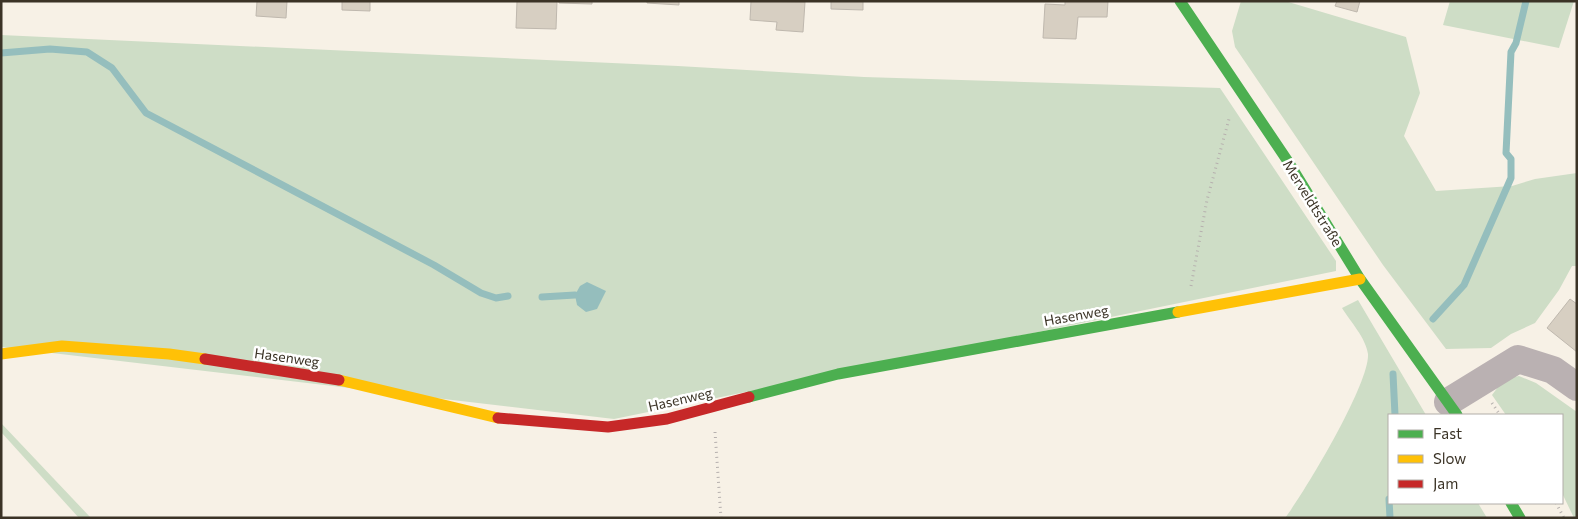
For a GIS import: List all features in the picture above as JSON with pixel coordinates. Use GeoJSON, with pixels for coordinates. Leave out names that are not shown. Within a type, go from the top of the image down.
{"type":"FeatureCollection","features":[{"type":"Feature","properties":{"kind":"street","name":"Merveldtstraße"},"geometry":{"type":"LineString","coordinates":[[1185,3],[1360,279],[1453,409],[1518,359],[1553,370],[1577,387]]}},
{"type":"Feature","properties":{"kind":"street","name":"Hasenweg"},"geometry":{"type":"LineString","coordinates":[[1,354],[62,346],[168,354],[325,377],[461,411],[506,420],[608,427],[667,419],[838,374],[1360,279]]}},
{"type":"Feature","properties":{"kind":"street"},"geometry":{"type":"LineString","coordinates":[[1512,504],[1520,518]]}},
{"type":"Feature","properties":{"kind":"path"},"geometry":{"type":"LineString","coordinates":[[1186,310],[1207,200],[1238,87]]}},
{"type":"Feature","properties":{"kind":"path"},"geometry":{"type":"LineString","coordinates":[[714,406],[721,518]]}},
{"type":"Feature","properties":{"kind":"path"},"geometry":{"type":"LineString","coordinates":[[1557,504],[1564,518]]}},
{"type":"Feature","properties":{"kind":"green space"},"geometry":{"type":"Polygon","coordinates":[[[1241,1],[1285,1],[1406,37],[1420,93],[1404,136],[1436,191],[1512,186],[1535,179],[1577,173],[1577,266],[1572,266],[1559,290],[1535,323],[1511,334],[1491,348],[1446,349],[1383,265],[1235,47],[1232,31],[1241,1]]]}},
{"type":"Feature","properties":{"kind":"green space"},"geometry":{"type":"Polygon","coordinates":[[[1450,1],[1574,1],[1559,48],[1443,25],[1450,1]]]}},
{"type":"Feature","properties":{"kind":"green space"},"geometry":{"type":"Polygon","coordinates":[[[1,35],[678,66],[864,77],[1220,88],[1336,261],[1336,271],[614,419],[1,347],[1,35]]]}},
{"type":"Feature","properties":{"kind":"green space"},"geometry":{"type":"Polygon","coordinates":[[[1358,300],[1425,414],[1388,414],[1388,504],[1479,504],[1487,518],[1285,518],[1335,437],[1359,388],[1366,368],[1367,348],[1342,308],[1358,300]]]}},
{"type":"Feature","properties":{"kind":"green space"},"geometry":{"type":"Polygon","coordinates":[[[1519,376],[1536,383],[1577,412],[1577,518],[1574,518],[1563,495],[1563,414],[1505,414],[1492,395],[1504,379],[1519,376]]]}},
{"type":"Feature","properties":{"kind":"green space"},"geometry":{"type":"Polygon","coordinates":[[[1,423],[91,518],[79,518],[1,432],[1,423]]]}},
{"type":"Feature","properties":{"kind":"water"},"geometry":{"type":"Polygon","coordinates":[[[587,282],[606,291],[597,309],[586,312],[577,305],[575,295],[580,286],[587,282]]]}},
{"type":"Feature","properties":{"kind":"building"},"geometry":{"type":"Polygon","coordinates":[[[257,1],[287,1],[286,18],[256,16],[257,1]]]}},
{"type":"Feature","properties":{"kind":"building"},"geometry":{"type":"Polygon","coordinates":[[[342,1],[370,1],[370,11],[342,10],[342,1]]]}},
{"type":"Feature","properties":{"kind":"building"},"geometry":{"type":"Polygon","coordinates":[[[517,1],[557,1],[556,29],[516,28],[517,1]]]}},
{"type":"Feature","properties":{"kind":"building"},"geometry":{"type":"Polygon","coordinates":[[[559,1],[592,1],[592,4],[559,3],[559,1]]]}},
{"type":"Feature","properties":{"kind":"building"},"geometry":{"type":"Polygon","coordinates":[[[647,1],[679,1],[679,5],[647,3],[647,1]]]}},
{"type":"Feature","properties":{"kind":"building"},"geometry":{"type":"Polygon","coordinates":[[[751,1],[805,2],[803,32],[776,30],[777,22],[750,20],[751,1]]]}},
{"type":"Feature","properties":{"kind":"building"},"geometry":{"type":"Polygon","coordinates":[[[831,1],[863,1],[863,10],[831,9],[831,1]]]}},
{"type":"Feature","properties":{"kind":"building"},"geometry":{"type":"Polygon","coordinates":[[[1065,1],[1108,1],[1107,17],[1078,17],[1076,39],[1043,38],[1045,4],[1065,5],[1065,1]]]}},
{"type":"Feature","properties":{"kind":"building"},"geometry":{"type":"Polygon","coordinates":[[[1337,1],[1360,1],[1357,12],[1335,6],[1337,1]]]}},
{"type":"Feature","properties":{"kind":"building"},"geometry":{"type":"Polygon","coordinates":[[[1570,299],[1577,304],[1577,352],[1547,328],[1570,299]]]}},
{"type":"Feature","properties":{"kind":"waterway"},"geometry":{"type":"LineString","coordinates":[[1433,319],[1464,285],[1511,178],[1511,159],[1506,153],[1511,52],[1516,43],[1526,1]]}},
{"type":"Feature","properties":{"kind":"waterway"},"geometry":{"type":"LineString","coordinates":[[1,53],[50,49],[87,52],[112,68],[146,113],[434,265],[481,293],[496,298],[508,296]]}},
{"type":"Feature","properties":{"kind":"waterway"},"geometry":{"type":"LineString","coordinates":[[542,297],[575,295]]}},
{"type":"Feature","properties":{"kind":"waterway"},"geometry":{"type":"LineString","coordinates":[[1393,374],[1395,414]]}},
{"type":"Feature","properties":{"kind":"waterway"},"geometry":{"type":"LineString","coordinates":[[1389,504],[1390,518]]}},
{"type":"Feature","properties":{"kind":"traffic: fast"},"geometry":{"type":"LineString","coordinates":[[1180,1],[1289,163],[1360,279],[1456,414]]}},
{"type":"Feature","properties":{"kind":"traffic: fast"},"geometry":{"type":"LineString","coordinates":[[749,397],[838,374],[1178,312]]}},
{"type":"Feature","properties":{"kind":"traffic: fast"},"geometry":{"type":"LineString","coordinates":[[1512,504],[1520,518]]}},
{"type":"Feature","properties":{"kind":"traffic: slow"},"geometry":{"type":"LineString","coordinates":[[1178,312],[1360,279]]}},
{"type":"Feature","properties":{"kind":"traffic: slow"},"geometry":{"type":"LineString","coordinates":[[1,354],[62,346],[169,354],[205,359]]}},
{"type":"Feature","properties":{"kind":"traffic: slow"},"geometry":{"type":"LineString","coordinates":[[339,380],[498,418]]}},
{"type":"Feature","properties":{"kind":"traffic: jam"},"geometry":{"type":"LineString","coordinates":[[205,359],[339,380]]}},
{"type":"Feature","properties":{"kind":"traffic: jam"},"geometry":{"type":"LineString","coordinates":[[498,418],[608,427],[667,419],[749,397]]}}]}
